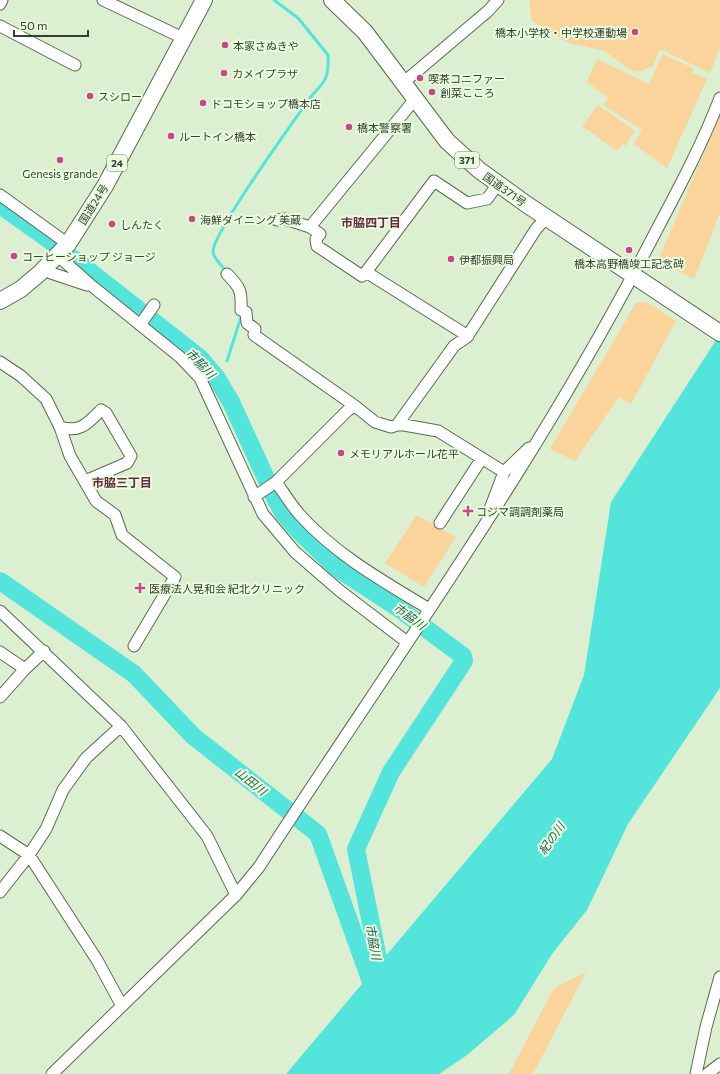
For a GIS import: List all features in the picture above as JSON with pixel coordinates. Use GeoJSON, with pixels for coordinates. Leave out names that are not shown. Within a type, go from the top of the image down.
{"type":"FeatureCollection","features":[{"type":"Feature","properties":{"kind":"highway","name":"国道24号"},"geometry":{"type":"LineString","coordinates":[[0,301],[22,289],[58,256],[68,244],[105,186],[204,0]]}},
{"type":"Feature","properties":{"kind":"highway","name":"国道371号"},"geometry":{"type":"LineString","coordinates":[[332,0],[365,32],[447,141],[479,170],[720,333]]}},
{"type":"Feature","properties":{"kind":"street"},"geometry":{"type":"LineString","coordinates":[[0,4],[2,0]]}},
{"type":"Feature","properties":{"kind":"street"},"geometry":{"type":"LineString","coordinates":[[103,0],[183,38]]}},
{"type":"Feature","properties":{"kind":"street"},"geometry":{"type":"LineString","coordinates":[[403,83],[488,11],[498,0]]}},
{"type":"Feature","properties":{"kind":"street"},"geometry":{"type":"LineString","coordinates":[[0,26],[74,65]]}},
{"type":"Feature","properties":{"kind":"street"},"geometry":{"type":"LineString","coordinates":[[52,1074],[236,895],[260,867],[330,758],[482,529],[540,438],[637,276],[708,130],[720,98]]}},
{"type":"Feature","properties":{"kind":"street"},"geometry":{"type":"LineString","coordinates":[[310,227],[415,99]]}},
{"type":"Feature","properties":{"kind":"street"},"geometry":{"type":"LineString","coordinates":[[277,220],[286,219],[310,227],[320,234],[316,239],[318,246],[362,276],[434,182],[467,203],[487,199],[498,184]]}},
{"type":"Feature","properties":{"kind":"street"},"geometry":{"type":"LineString","coordinates":[[0,195],[68,244]]}},
{"type":"Feature","properties":{"kind":"street"},"geometry":{"type":"LineString","coordinates":[[397,425],[454,346],[468,336],[536,229],[547,217]]}},
{"type":"Feature","properties":{"kind":"street"},"geometry":{"type":"LineString","coordinates":[[58,256],[92,286],[180,357],[200,378],[263,514],[295,552],[340,591],[407,642]]}},
{"type":"Feature","properties":{"kind":"street"},"geometry":{"type":"LineString","coordinates":[[366,272],[468,336]]}},
{"type":"Feature","properties":{"kind":"street"},"geometry":{"type":"LineString","coordinates":[[51,273],[92,286]]}},
{"type":"Feature","properties":{"kind":"street"},"geometry":{"type":"LineString","coordinates":[[227,274],[237,285],[242,294],[241,310],[246,312],[247,323],[256,329],[254,335],[355,406],[375,422],[391,427],[397,425],[418,427],[438,432],[504,472]]}},
{"type":"Feature","properties":{"kind":"street"},"geometry":{"type":"LineString","coordinates":[[140,325],[154,305]]}},
{"type":"Feature","properties":{"kind":"street"},"geometry":{"type":"LineString","coordinates":[[0,362],[21,376],[46,399],[60,427],[70,456],[96,501],[115,515],[122,535],[175,578],[134,646]]}},
{"type":"Feature","properties":{"kind":"street"},"geometry":{"type":"LineString","coordinates":[[254,497],[276,482],[348,410],[355,406]]}},
{"type":"Feature","properties":{"kind":"street"},"geometry":{"type":"LineString","coordinates":[[60,427],[70,430],[78,429],[101,410],[106,413],[131,456],[127,463],[85,481]]}},
{"type":"Feature","properties":{"kind":"street"},"geometry":{"type":"LineString","coordinates":[[482,529],[504,472],[540,438]]}},
{"type":"Feature","properties":{"kind":"street"},"geometry":{"type":"LineString","coordinates":[[440,523],[452,496],[482,458]]}},
{"type":"Feature","properties":{"kind":"street"},"geometry":{"type":"LineString","coordinates":[[276,482],[299,514],[332,545],[356,564],[429,609]]}},
{"type":"Feature","properties":{"kind":"street"},"geometry":{"type":"LineString","coordinates":[[0,611],[44,651],[121,726],[207,836],[236,895]]}},
{"type":"Feature","properties":{"kind":"street"},"geometry":{"type":"LineString","coordinates":[[0,697],[24,669],[44,651]]}},
{"type":"Feature","properties":{"kind":"street"},"geometry":{"type":"LineString","coordinates":[[0,652],[24,669]]}},
{"type":"Feature","properties":{"kind":"street"},"geometry":{"type":"LineString","coordinates":[[0,892],[29,855],[46,830],[63,790],[86,758],[121,726]]}},
{"type":"Feature","properties":{"kind":"street"},"geometry":{"type":"LineString","coordinates":[[0,836],[29,855],[98,960],[122,1006]]}},
{"type":"Feature","properties":{"kind":"street"},"geometry":{"type":"LineString","coordinates":[[696,1074],[706,1027],[720,977]]}},
{"type":"Feature","properties":{"kind":"street"},"geometry":{"type":"LineString","coordinates":[[708,1074],[720,1064]]}},
{"type":"Feature","properties":{"kind":"shaded area","name":"橋本小学校・中学校運動場"},"geometry":{"type":"Polygon","coordinates":[[[529,0],[720,0],[720,48],[710,73],[660,49],[652,67],[637,72],[628,69],[605,51],[569,43],[532,21],[529,0]]]}},
{"type":"Feature","properties":{"kind":"shaded area"},"geometry":{"type":"Polygon","coordinates":[[[663,54],[693,68],[692,73],[707,79],[667,168],[634,144],[642,130],[603,105],[608,98],[587,82],[597,59],[649,84],[663,54]]]}},
{"type":"Feature","properties":{"kind":"shaded area"},"geometry":{"type":"Polygon","coordinates":[[[598,105],[635,131],[625,146],[622,144],[617,151],[582,126],[598,105]]]}},
{"type":"Feature","properties":{"kind":"shaded area"},"geometry":{"type":"Polygon","coordinates":[[[720,115],[720,213],[694,279],[658,261],[720,115]]]}},
{"type":"Feature","properties":{"kind":"shaded area"},"geometry":{"type":"Polygon","coordinates":[[[647,302],[676,321],[631,404],[619,397],[575,461],[550,449],[636,303],[647,302]]]}},
{"type":"Feature","properties":{"kind":"shaded area"},"geometry":{"type":"Polygon","coordinates":[[[417,515],[456,537],[424,587],[385,563],[417,515]]]}},
{"type":"Feature","properties":{"kind":"shaded area"},"geometry":{"type":"Polygon","coordinates":[[[586,972],[533,1074],[509,1074],[554,988],[586,972]]]}},
{"type":"Feature","properties":{"kind":"water","name":"紀の川"},"geometry":{"type":"Polygon","coordinates":[[[720,334],[720,688],[628,824],[587,910],[552,954],[514,1015],[467,1055],[439,1074],[286,1074],[552,759],[584,675],[611,502],[720,334]]]}},
{"type":"Feature","properties":{"kind":"waterway"},"geometry":{"type":"LineString","coordinates":[[227,272],[214,255],[213,252],[216,241],[239,201],[288,128],[324,82],[328,71],[328,55],[298,18],[274,0]]}},
{"type":"Feature","properties":{"kind":"waterway","name":"市脇川"},"geometry":{"type":"LineString","coordinates":[[0,205],[52,242]]}},
{"type":"Feature","properties":{"kind":"waterway","name":"市脇川"},"geometry":{"type":"LineString","coordinates":[[74,259],[200,358],[216,377],[231,402],[275,498],[284,514],[299,531],[337,568],[401,610],[463,656],[464,661],[391,772],[356,849],[384,988]]}},
{"type":"Feature","properties":{"kind":"waterway"},"geometry":{"type":"LineString","coordinates":[[227,361],[241,317]]}},
{"type":"Feature","properties":{"kind":"waterway","name":"山田川"},"geometry":{"type":"LineString","coordinates":[[0,581],[134,674],[193,736],[318,834],[376,996]]}},
{"type":"Feature","properties":{"kind":"place","name":"橋本小学校・中学校運動場"},"geometry":{"type":"Point","coordinates":[635,32]}},
{"type":"Feature","properties":{"kind":"place","name":"本家さぬきや"},"geometry":{"type":"Point","coordinates":[225,45]}},
{"type":"Feature","properties":{"kind":"place","name":"カメイプラザ"},"geometry":{"type":"Point","coordinates":[224,73]}},
{"type":"Feature","properties":{"kind":"place","name":"喫茶コニファー"},"geometry":{"type":"Point","coordinates":[420,78]}},
{"type":"Feature","properties":{"kind":"place","name":"創菜こころ"},"geometry":{"type":"Point","coordinates":[432,92]}},
{"type":"Feature","properties":{"kind":"place","name":"スシロー"},"geometry":{"type":"Point","coordinates":[90,96]}},
{"type":"Feature","properties":{"kind":"place","name":"ドコモショップ橋本店"},"geometry":{"type":"Point","coordinates":[203,103]}},
{"type":"Feature","properties":{"kind":"place","name":"橋本警察署"},"geometry":{"type":"Point","coordinates":[349,127]}},
{"type":"Feature","properties":{"kind":"place","name":"ルートイン橋本"},"geometry":{"type":"Point","coordinates":[171,136]}},
{"type":"Feature","properties":{"kind":"place","name":"Genesis grande"},"geometry":{"type":"Point","coordinates":[60,160]}},
{"type":"Feature","properties":{"kind":"place","name":"海鮮ダイニング 美蔵"},"geometry":{"type":"Point","coordinates":[192,219]}},
{"type":"Feature","properties":{"kind":"place","name":"しんたく"},"geometry":{"type":"Point","coordinates":[112,224]}},
{"type":"Feature","properties":{"kind":"place","name":"橋本高野橋竣工記念碑"},"geometry":{"type":"Point","coordinates":[629,250]}},
{"type":"Feature","properties":{"kind":"place","name":"コーヒーショップ ジョージ"},"geometry":{"type":"Point","coordinates":[14,256]}},
{"type":"Feature","properties":{"kind":"place","name":"伊都振興局"},"geometry":{"type":"Point","coordinates":[451,259]}},
{"type":"Feature","properties":{"kind":"place","name":"メモリアルホール花平"},"geometry":{"type":"Point","coordinates":[341,453]}},
{"type":"Feature","properties":{"kind":"place","name":"コジマ調調剤薬局"},"geometry":{"type":"Point","coordinates":[468,511]}},
{"type":"Feature","properties":{"kind":"place","name":"医療法人晃和会 紀北クリニック"},"geometry":{"type":"Point","coordinates":[140,588]}},
{"type":"Feature","properties":{"kind":"district","name":"市脇四丁目"},"geometry":{"type":"Point","coordinates":[371,222]}},
{"type":"Feature","properties":{"kind":"district","name":"市脇三丁目"},"geometry":{"type":"Point","coordinates":[122,482]}}]}
